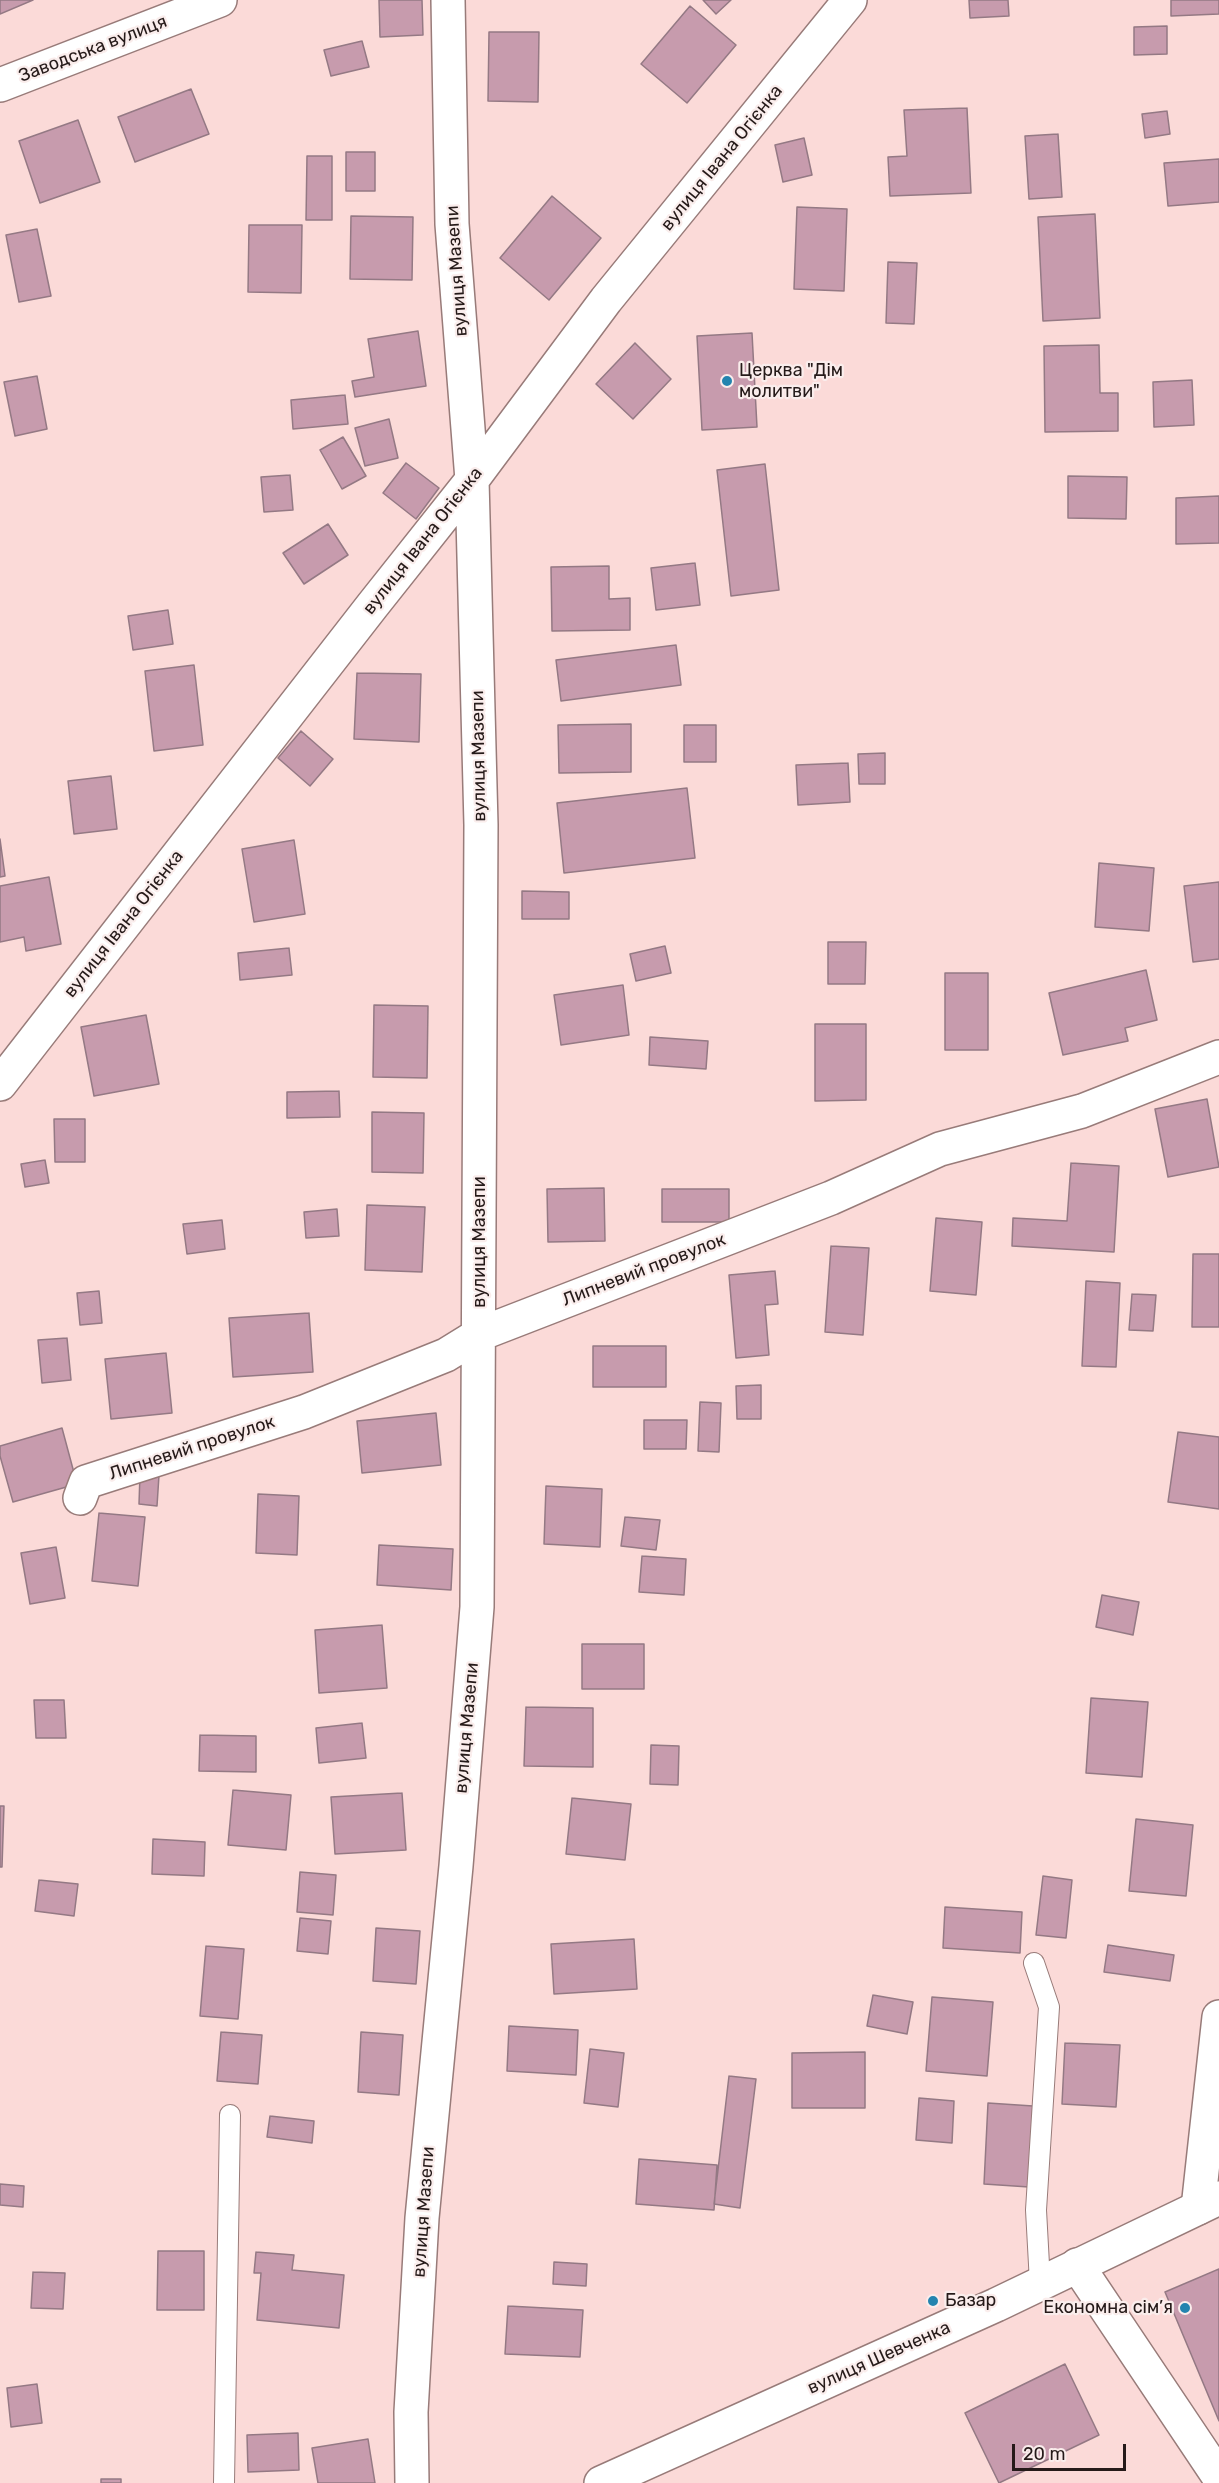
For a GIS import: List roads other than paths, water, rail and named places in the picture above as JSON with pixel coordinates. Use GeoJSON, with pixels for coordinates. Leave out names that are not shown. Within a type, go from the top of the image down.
{"type":"FeatureCollection","features":[{"type":"Feature","properties":{"kind":"street","name":"Заводська вулиця"},"geometry":{"type":"LineString","coordinates":[[0,85],[220,0]]}},
{"type":"Feature","properties":{"kind":"street","name":"вулиця Мазепи"},"geometry":{"type":"LineString","coordinates":[[412,2483],[411,2412],[422,2217],[456,1866],[477,1607],[481,825],[472,480],[453,224],[448,0]]}},
{"type":"Feature","properties":{"kind":"street","name":"вулиця Івана Огієнка"},"geometry":{"type":"LineString","coordinates":[[0,1084],[364,615],[472,480],[606,300],[850,0]]}},
{"type":"Feature","properties":{"kind":"street","name":"Липневий провулок"},"geometry":{"type":"LineString","coordinates":[[80,1498],[86,1482],[304,1412],[446,1355],[480,1334],[831,1198],[940,1149],[1082,1111],[1219,1057]]}},
{"type":"Feature","properties":{"kind":"street"},"geometry":{"type":"LineString","coordinates":[[1209,2203],[1219,2018]]}},
{"type":"Feature","properties":{"kind":"street","name":"вулиця Шевченка"},"geometry":{"type":"LineString","coordinates":[[601,2483],[1040,2283],[1209,2203]]}},
{"type":"Feature","properties":{"kind":"street"},"geometry":{"type":"LineString","coordinates":[[1077,2265],[1219,2477]]}},
{"type":"Feature","properties":{"kind":"lane"},"geometry":{"type":"LineString","coordinates":[[1034,1963],[1049,2007],[1036,2210],[1040,2283]]}},
{"type":"Feature","properties":{"kind":"lane"},"geometry":{"type":"LineString","coordinates":[[224,2483],[230,2115]]}},
{"type":"Feature","properties":{"kind":"place","name":"Церква \"Дім молитви\""},"geometry":{"type":"Point","coordinates":[727,381]}},
{"type":"Feature","properties":{"kind":"place","name":"Базар"},"geometry":{"type":"Point","coordinates":[933,2301]}},
{"type":"Feature","properties":{"kind":"place","name":"Економна сім’я"},"geometry":{"type":"Point","coordinates":[1185,2308]}}]}
